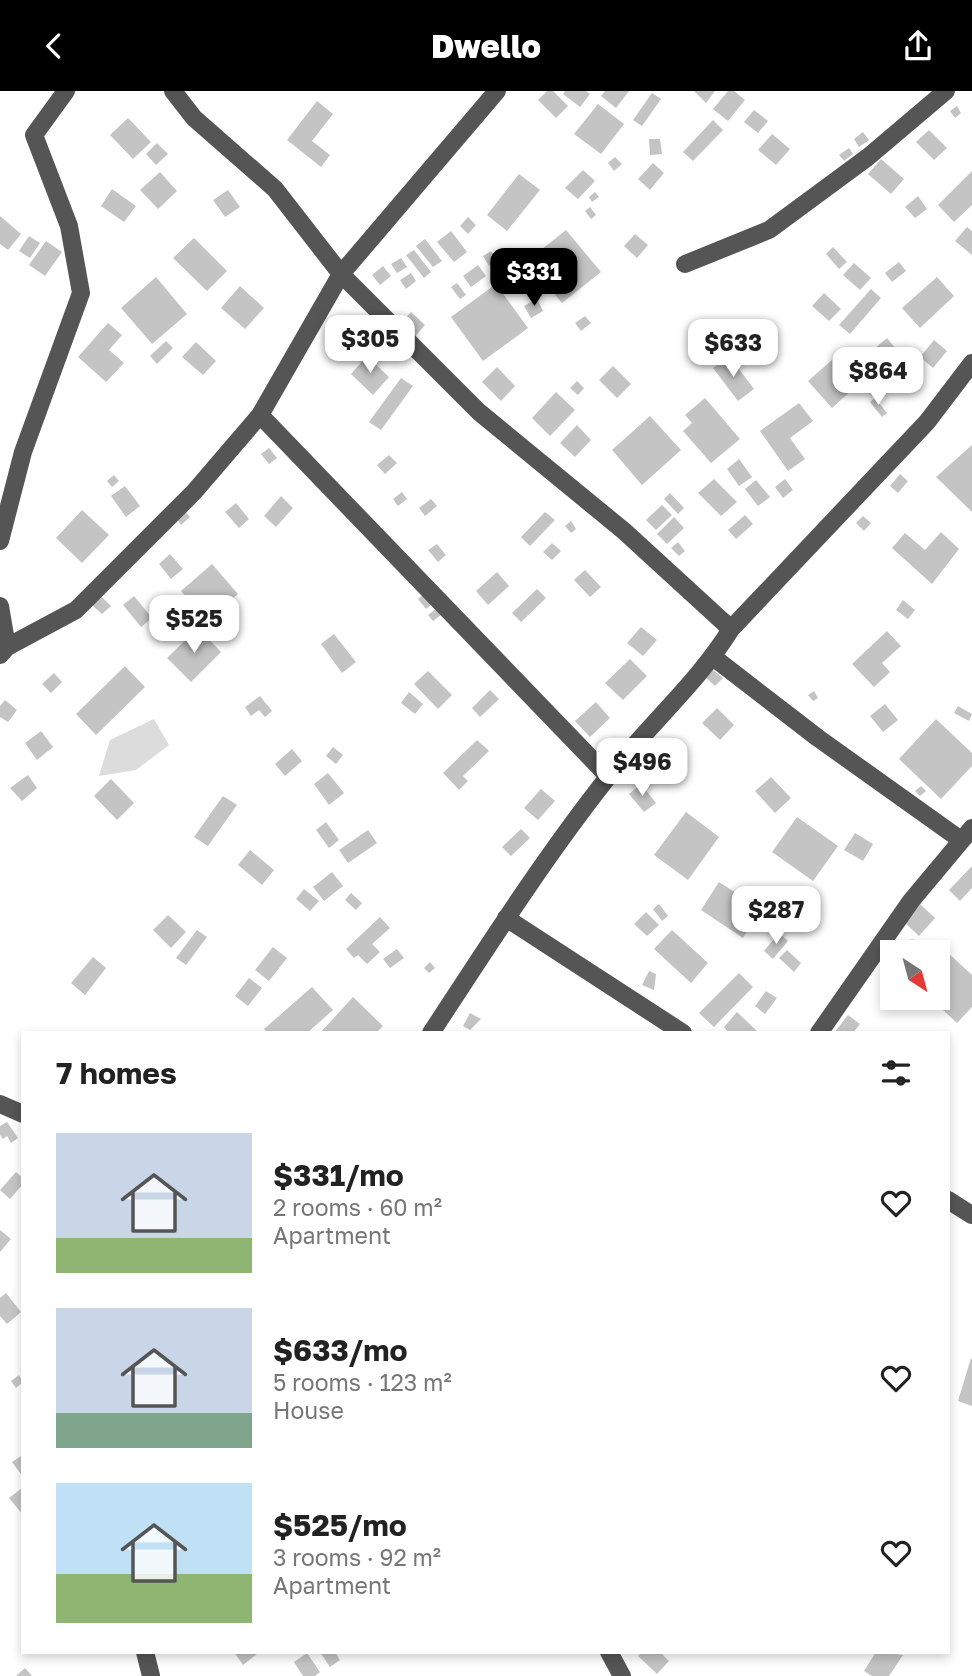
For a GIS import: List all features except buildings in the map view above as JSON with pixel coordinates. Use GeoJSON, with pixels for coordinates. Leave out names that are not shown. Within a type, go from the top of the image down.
{"type":"FeatureCollection","features":[{"type":"Feature","properties":{"kind":"street"},"geometry":{"type":"LineString","coordinates":[[0,541],[23,452],[81,293],[69,226],[34,135],[66,91]]}},
{"type":"Feature","properties":{"kind":"street"},"geometry":{"type":"LineString","coordinates":[[173,91],[194,118],[275,189],[341,274],[479,412],[624,531],[731,629]]}},
{"type":"Feature","properties":{"kind":"street"},"geometry":{"type":"LineString","coordinates":[[0,606],[4,651],[76,610],[194,492],[260,415],[341,274],[497,91]]}},
{"type":"Feature","properties":{"kind":"street"},"geometry":{"type":"LineString","coordinates":[[685,264],[769,230],[867,157],[946,91]]}},
{"type":"Feature","properties":{"kind":"street"},"geometry":{"type":"LineString","coordinates":[[432,1031],[506,918],[608,776],[713,657],[731,629],[928,422],[972,363]]}},
{"type":"Feature","properties":{"kind":"street"},"geometry":{"type":"LineString","coordinates":[[260,415],[608,776]]}},
{"type":"Feature","properties":{"kind":"street"},"geometry":{"type":"LineString","coordinates":[[713,657],[818,738],[967,834],[911,901],[820,1031]]}},
{"type":"Feature","properties":{"kind":"street"},"geometry":{"type":"LineString","coordinates":[[506,918],[680,1031]]}},
{"type":"Feature","properties":{"kind":"street"},"geometry":{"type":"LineString","coordinates":[[0,1104],[21,1113]]}},
{"type":"Feature","properties":{"kind":"street"},"geometry":{"type":"LineString","coordinates":[[950,1201],[972,1215]]}},
{"type":"Feature","properties":{"kind":"street"},"geometry":{"type":"LineString","coordinates":[[146,1654],[151,1676]]}},
{"type":"Feature","properties":{"kind":"street"},"geometry":{"type":"LineString","coordinates":[[610,1654],[622,1676]]}},
{"type":"Feature","properties":{"kind":"shaded area"},"geometry":{"type":"Polygon","coordinates":[[[154,719],[169,745],[136,770],[99,776],[110,740],[154,719]]]}}]}
